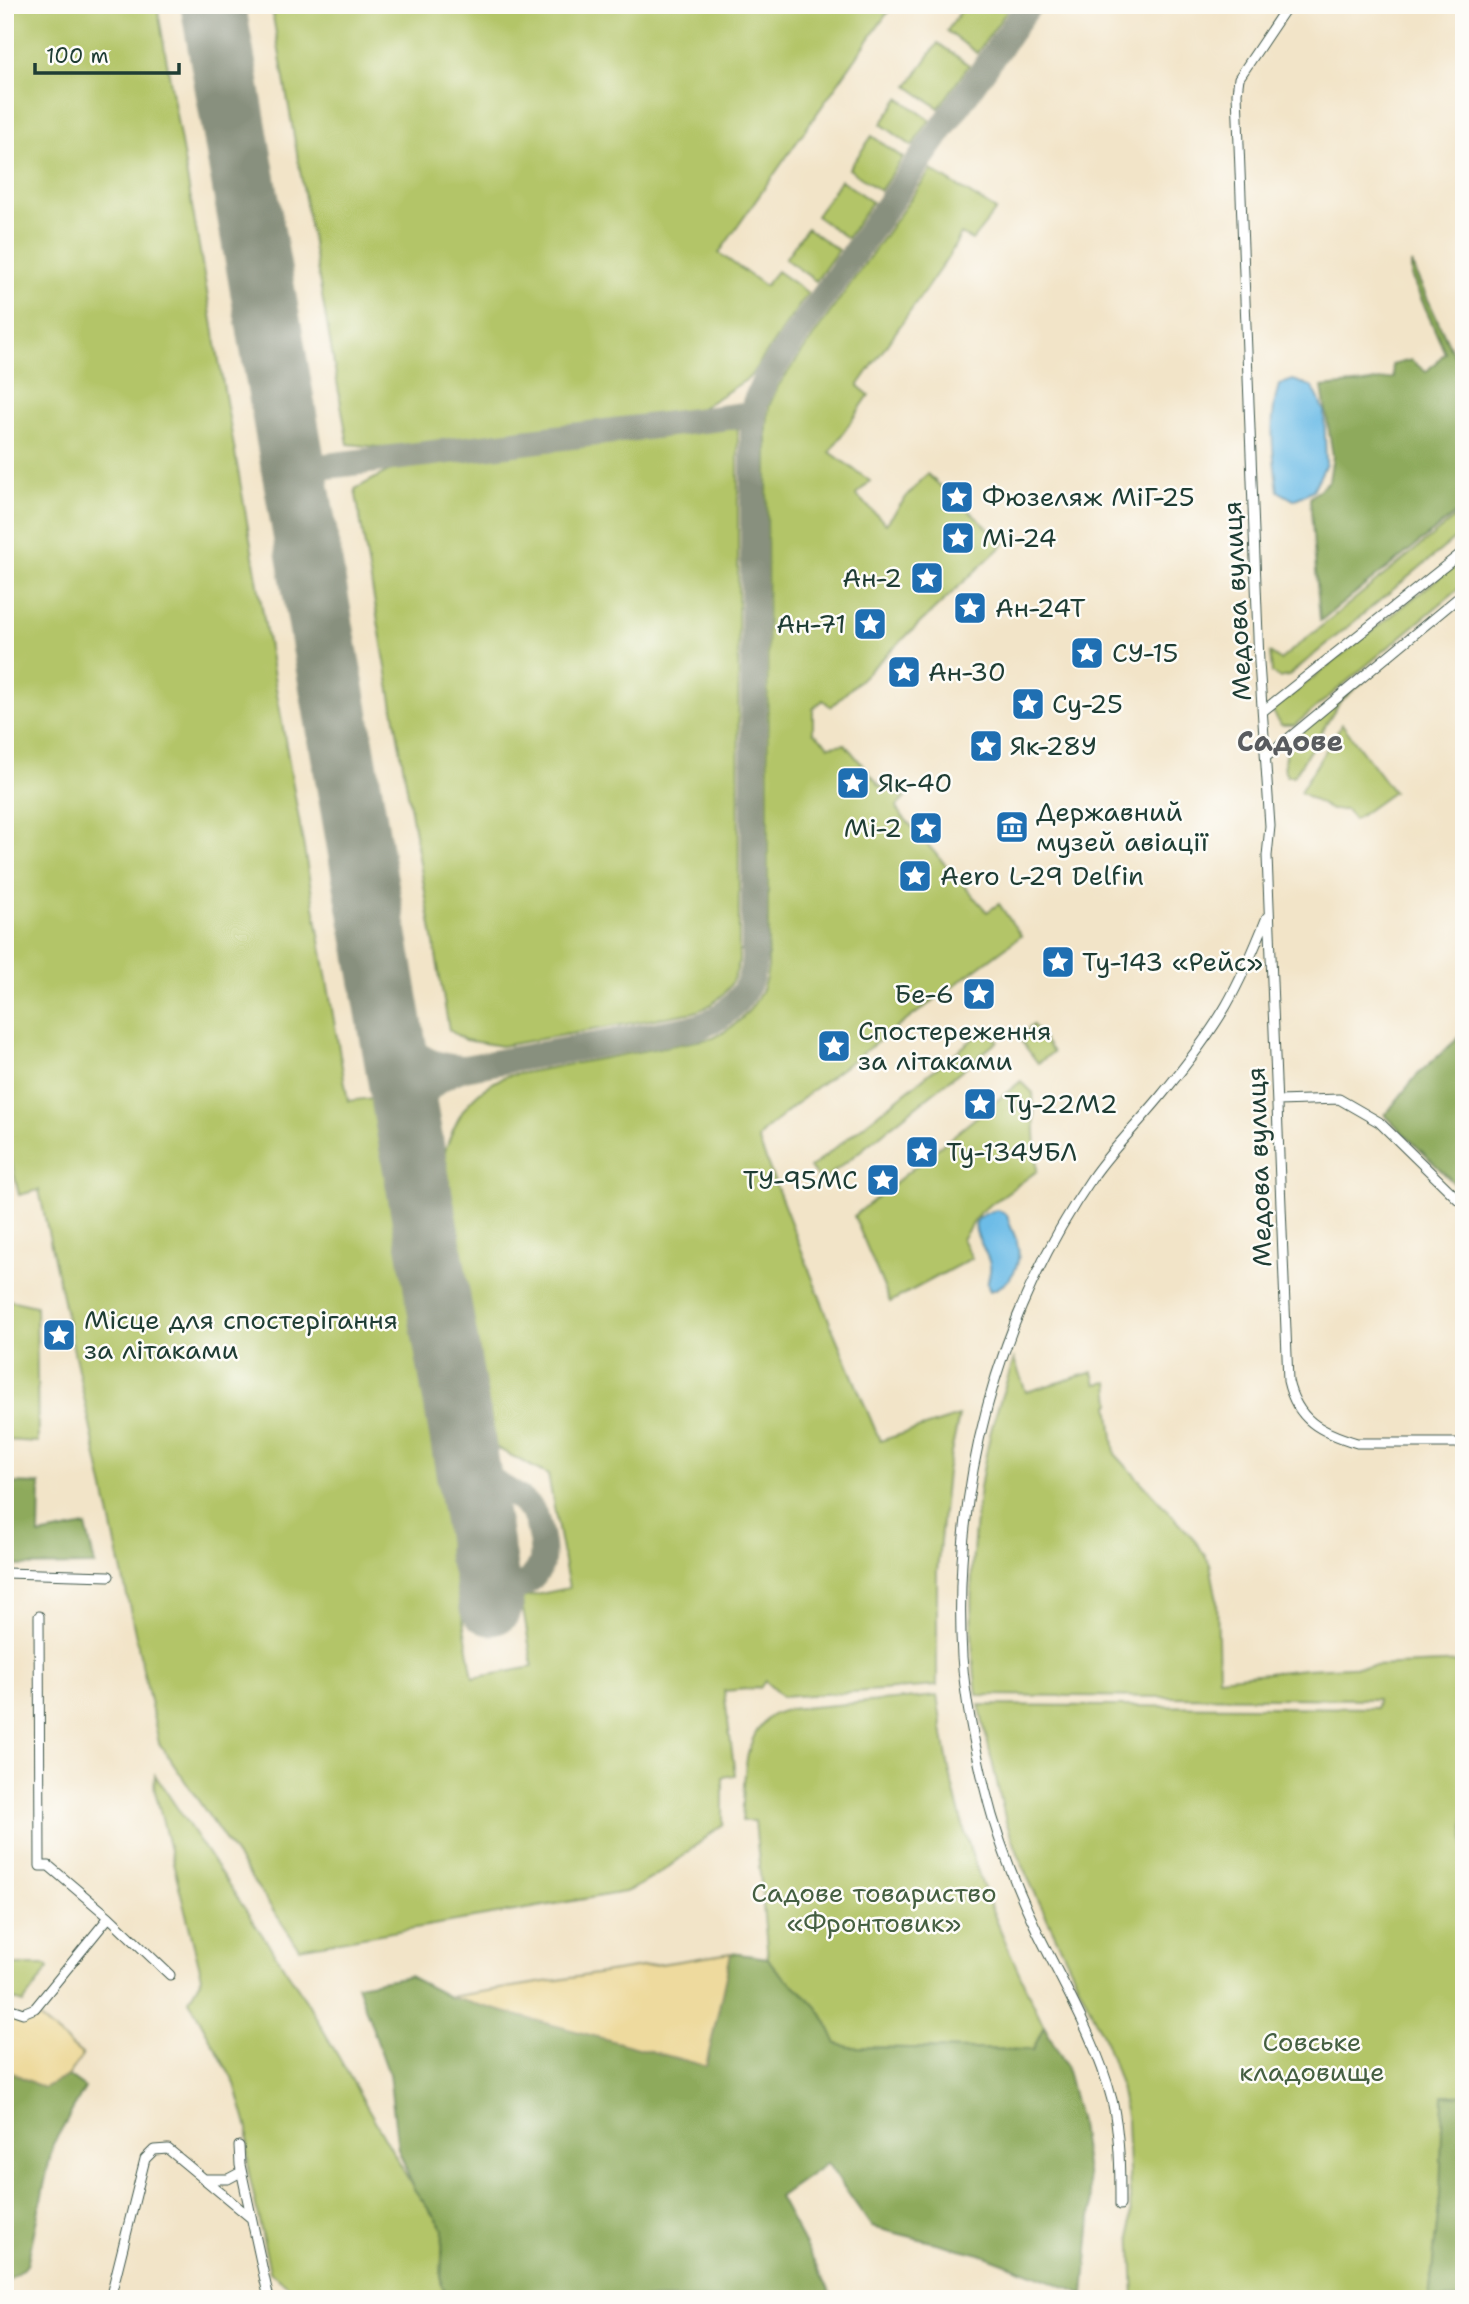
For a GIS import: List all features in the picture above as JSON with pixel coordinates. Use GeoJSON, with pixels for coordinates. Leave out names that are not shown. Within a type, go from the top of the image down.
{"type":"FeatureCollection","features":[{"type":"Feature","properties":{"kind":"street","name":"Медова вулиця"},"geometry":{"type":"LineString","coordinates":[[1288,5],[1238,78],[1237,93],[1270,826],[1267,856],[1288,1381],[1297,1408],[1309,1422],[1341,1438],[1357,1443],[1464,1443]]}},
{"type":"Feature","properties":{"kind":"street"},"geometry":{"type":"LineString","coordinates":[[1263,711],[1464,551]]}},
{"type":"Feature","properties":{"kind":"street"},"geometry":{"type":"LineString","coordinates":[[1266,757],[1464,593]]}},
{"type":"Feature","properties":{"kind":"street"},"geometry":{"type":"LineString","coordinates":[[1120,2205],[1116,2124],[1098,2057],[1009,1869],[986,1792],[967,1700],[962,1658],[961,1603],[968,1500],[979,1438],[992,1388],[1011,1329],[1033,1277],[1094,1174],[1160,1097],[1225,1007],[1269,912]]}},
{"type":"Feature","properties":{"kind":"street"},"geometry":{"type":"LineString","coordinates":[[1278,1101],[1339,1098],[1379,1122],[1464,1205]]}},
{"type":"Feature","properties":{"kind":"street"},"geometry":{"type":"LineString","coordinates":[[5,1573],[109,1576]]}},
{"type":"Feature","properties":{"kind":"street"},"geometry":{"type":"LineString","coordinates":[[39,1616],[40,1866],[49,1866],[109,1917],[170,1975]]}},
{"type":"Feature","properties":{"kind":"street"},"geometry":{"type":"LineString","coordinates":[[5,2007],[23,2013],[35,2008],[109,1917]]}},
{"type":"Feature","properties":{"kind":"street"},"geometry":{"type":"LineString","coordinates":[[239,2146],[241,2172],[268,2299]]}},
{"type":"Feature","properties":{"kind":"street"},"geometry":{"type":"LineString","coordinates":[[110,2299],[145,2159],[154,2150],[168,2150],[251,2218]]}},
{"type":"Feature","properties":{"kind":"street"},"geometry":{"type":"LineString","coordinates":[[204,2179],[228,2179],[241,2172]]}},
{"type":"Feature","properties":{"kind":"green space"},"geometry":{"type":"Polygon","coordinates":[[[5,5],[157,5],[348,1101],[372,1098],[473,1678],[533,1667],[521,1598],[569,1588],[548,1475],[495,1447],[444,1154],[459,1117],[473,1098],[506,1076],[713,1038],[742,1018],[762,990],[768,967],[769,406],[778,386],[931,170],[996,210],[972,240],[961,234],[949,256],[858,386],[869,395],[830,452],[870,481],[856,495],[886,524],[927,474],[1005,543],[831,707],[823,700],[813,709],[813,732],[829,746],[845,744],[880,786],[906,797],[897,806],[898,811],[987,912],[999,904],[1021,936],[815,1088],[758,1139],[832,1328],[880,1441],[959,1416],[947,1472],[937,1572],[937,1686],[782,1697],[765,1681],[760,1688],[724,1691],[735,1775],[723,1777],[723,1824],[664,1870],[625,1892],[299,1948],[159,1743],[39,1190],[19,1195],[5,1134],[5,5]]]}},
{"type":"Feature","properties":{"kind":"green space"},"geometry":{"type":"Polygon","coordinates":[[[271,5],[893,5],[719,253],[765,286],[777,271],[808,293],[749,378],[698,410],[389,448],[348,444],[271,5]]]}},
{"type":"Feature","properties":{"kind":"green space"},"geometry":{"type":"Polygon","coordinates":[[[965,5],[999,5],[1007,11],[977,53],[947,31],[965,5]]]}},
{"type":"Feature","properties":{"kind":"green space"},"geometry":{"type":"Polygon","coordinates":[[[938,43],[969,65],[939,108],[908,86],[938,43]]]}},
{"type":"Feature","properties":{"kind":"green space"},"geometry":{"type":"Polygon","coordinates":[[[899,98],[930,120],[912,146],[881,124],[899,98]]]}},
{"type":"Feature","properties":{"kind":"green space"},"geometry":{"type":"Polygon","coordinates":[[[872,136],[903,158],[880,191],[849,169],[872,136]]]}},
{"type":"Feature","properties":{"kind":"green space"},"geometry":{"type":"Polygon","coordinates":[[[841,180],[872,202],[847,238],[816,216],[841,180]]]}},
{"type":"Feature","properties":{"kind":"green space"},"geometry":{"type":"Polygon","coordinates":[[[807,228],[838,250],[816,281],[785,259],[807,228]]]}},
{"type":"Feature","properties":{"kind":"green space"},"geometry":{"type":"Polygon","coordinates":[[[1411,263],[1464,377],[1464,507],[1320,621],[1310,498],[1329,481],[1333,456],[1322,387],[1394,378],[1392,365],[1411,360],[1426,372],[1445,353],[1411,276],[1411,263]]]}},
{"type":"Feature","properties":{"kind":"green space"},"geometry":{"type":"Polygon","coordinates":[[[738,427],[739,960],[734,978],[719,999],[695,1012],[501,1046],[465,1040],[449,1030],[355,489],[392,469],[738,427]]]}},
{"type":"Feature","properties":{"kind":"green space"},"geometry":{"type":"Polygon","coordinates":[[[1464,510],[1464,531],[1288,676],[1280,678],[1272,673],[1270,653],[1280,660],[1464,510]]]}},
{"type":"Feature","properties":{"kind":"green space"},"geometry":{"type":"Polygon","coordinates":[[[1464,558],[1464,584],[1295,725],[1281,725],[1272,710],[1464,558]]]}},
{"type":"Feature","properties":{"kind":"green space"},"geometry":{"type":"Polygon","coordinates":[[[1365,680],[1340,702],[1294,776],[1287,776],[1284,762],[1292,737],[1365,680]]]}},
{"type":"Feature","properties":{"kind":"green space"},"geometry":{"type":"Polygon","coordinates":[[[1342,724],[1393,792],[1354,820],[1346,810],[1331,810],[1300,792],[1342,724]]]}},
{"type":"Feature","properties":{"kind":"green space"},"geometry":{"type":"Polygon","coordinates":[[[1033,1025],[1053,1052],[1038,1063],[1018,1037],[1033,1025]]]}},
{"type":"Feature","properties":{"kind":"green space"},"geometry":{"type":"Polygon","coordinates":[[[987,1028],[998,1041],[821,1182],[810,1168],[987,1028]]]}},
{"type":"Feature","properties":{"kind":"green space"},"geometry":{"type":"Polygon","coordinates":[[[1464,1033],[1464,1193],[1385,1115],[1418,1074],[1464,1033]]]}},
{"type":"Feature","properties":{"kind":"green space"},"geometry":{"type":"Polygon","coordinates":[[[1021,1081],[1033,1093],[1037,1171],[980,1212],[962,1239],[972,1258],[890,1302],[854,1216],[1021,1081]]]}},
{"type":"Feature","properties":{"kind":"green space"},"geometry":{"type":"Polygon","coordinates":[[[5,1299],[36,1306],[38,1442],[5,1440],[5,1299]]]}},
{"type":"Feature","properties":{"kind":"green space","name":"Совське кладовище"},"geometry":{"type":"Polygon","coordinates":[[[1014,1359],[1026,1392],[1093,1372],[1096,1384],[1109,1382],[1115,1454],[1196,1541],[1210,1564],[1217,1600],[1219,1678],[1305,1669],[1464,1662],[1464,1945],[1454,1970],[1464,1974],[1464,2096],[1444,2095],[1440,2197],[1429,2299],[1134,2299],[1127,2121],[1119,2082],[1105,2040],[1027,1876],[1006,1822],[979,1705],[1376,1708],[1377,1699],[977,1695],[971,1598],[978,1499],[990,1435],[1014,1359]]]}},
{"type":"Feature","properties":{"kind":"green space"},"geometry":{"type":"Polygon","coordinates":[[[5,1483],[40,1484],[39,1535],[86,1526],[95,1565],[5,1566],[5,1483]]]}},
{"type":"Feature","properties":{"kind":"green space","name":"Садове товариство «Фронтовик»"},"geometry":{"type":"Polygon","coordinates":[[[937,1696],[951,1779],[971,1852],[1005,1940],[1044,2026],[1033,2050],[849,2047],[837,2044],[819,2009],[777,1970],[768,1958],[755,1821],[742,1821],[746,1766],[753,1739],[760,1727],[771,1716],[789,1709],[937,1696]]]}},
{"type":"Feature","properties":{"kind":"green space"},"geometry":{"type":"Polygon","coordinates":[[[155,1775],[306,2000],[414,2189],[443,2229],[441,2285],[452,2299],[305,2299],[270,2272],[248,2169],[248,2129],[235,2084],[189,2000],[202,1977],[154,1787],[155,1775]]]}},
{"type":"Feature","properties":{"kind":"green space"},"geometry":{"type":"Polygon","coordinates":[[[731,1953],[768,1958],[777,1970],[819,2009],[837,2044],[849,2047],[1033,2050],[1044,2026],[1066,2066],[1079,2118],[1092,2207],[1084,2294],[980,2254],[872,2227],[827,2163],[779,2197],[834,2299],[452,2299],[441,2285],[443,2229],[414,2189],[398,2149],[389,2074],[357,1985],[409,1976],[449,1997],[706,2066],[731,1953]]]}},
{"type":"Feature","properties":{"kind":"green space"},"geometry":{"type":"Polygon","coordinates":[[[5,1965],[46,1965],[49,1968],[23,2003],[5,1997],[5,1965]]]}},
{"type":"Feature","properties":{"kind":"green space"},"geometry":{"type":"Polygon","coordinates":[[[5,2069],[43,2088],[68,2076],[85,2088],[53,2144],[27,2265],[5,2283],[5,2069]]]}},
{"type":"Feature","properties":{"kind":"green space"},"geometry":{"type":"Polygon","coordinates":[[[1443,2095],[1464,2096],[1464,2299],[1429,2299],[1440,2197],[1443,2095]]]}},
{"type":"Feature","properties":{"kind":"sand"},"geometry":{"type":"Polygon","coordinates":[[[731,1953],[706,2066],[449,1997],[731,1953]]]}},
{"type":"Feature","properties":{"kind":"sand"},"geometry":{"type":"Polygon","coordinates":[[[5,2012],[27,2020],[36,2016],[83,2055],[68,2076],[43,2088],[5,2069],[5,2012]]]}},
{"type":"Feature","properties":{"kind":"water"},"geometry":{"type":"Polygon","coordinates":[[[1293,380],[1311,386],[1324,411],[1326,464],[1313,490],[1294,500],[1278,491],[1272,438],[1279,385],[1293,380]]]}},
{"type":"Feature","properties":{"kind":"water"},"geometry":{"type":"Polygon","coordinates":[[[998,1210],[1007,1215],[1017,1242],[1018,1258],[1014,1273],[1009,1279],[990,1291],[990,1265],[976,1232],[976,1225],[978,1219],[985,1214],[998,1210]]]}},
{"type":"Feature","properties":{"kind":"taxiway"},"geometry":{"type":"LineString","coordinates":[[414,1163],[413,1131],[418,1104],[434,1083],[447,1075],[464,1068],[698,1027],[728,1010],[749,983],[754,960],[755,403],[766,378],[1029,5]]}},
{"type":"Feature","properties":{"kind":"taxiway"},"geometry":{"type":"LineString","coordinates":[[294,470],[753,414]]}},
{"type":"Feature","properties":{"kind":"taxiway"},"geometry":{"type":"LineString","coordinates":[[388,1011],[400,1036],[416,1053],[437,1064],[464,1068]]}},
{"type":"Feature","properties":{"kind":"taxiway"},"geometry":{"type":"LineString","coordinates":[[462,1436],[471,1458],[482,1473],[522,1501],[534,1514],[541,1537],[542,1559],[534,1576],[524,1584],[511,1589],[486,1587],[474,1580],[466,1570],[461,1557],[461,1546],[470,1515],[472,1494]]}},
{"type":"Feature","properties":{"kind":"runway"},"geometry":{"type":"LineString","coordinates":[[213,5],[491,1603]]}},
{"type":"Feature","properties":{"kind":"place","name":"Фюзеляж МіГ-25"},"geometry":{"type":"Point","coordinates":[957,497]}},
{"type":"Feature","properties":{"kind":"place","name":"Мі-24"},"geometry":{"type":"Point","coordinates":[958,538]}},
{"type":"Feature","properties":{"kind":"place","name":"Ан-2"},"geometry":{"type":"Point","coordinates":[927,578]}},
{"type":"Feature","properties":{"kind":"place","name":"Ан-24Т"},"geometry":{"type":"Point","coordinates":[970,608]}},
{"type":"Feature","properties":{"kind":"place","name":"Ан-71"},"geometry":{"type":"Point","coordinates":[870,624]}},
{"type":"Feature","properties":{"kind":"place","name":"СУ-15"},"geometry":{"type":"Point","coordinates":[1087,653]}},
{"type":"Feature","properties":{"kind":"place","name":"Ан-30"},"geometry":{"type":"Point","coordinates":[904,672]}},
{"type":"Feature","properties":{"kind":"place","name":"Су-25"},"geometry":{"type":"Point","coordinates":[1028,704]}},
{"type":"Feature","properties":{"kind":"place","name":"Як-28У"},"geometry":{"type":"Point","coordinates":[986,746]}},
{"type":"Feature","properties":{"kind":"place","name":"Як-40"},"geometry":{"type":"Point","coordinates":[853,783]}},
{"type":"Feature","properties":{"kind":"place","name":"Державний музей авіації"},"geometry":{"type":"Point","coordinates":[1012,827]}},
{"type":"Feature","properties":{"kind":"place","name":"Мі-2"},"geometry":{"type":"Point","coordinates":[926,828]}},
{"type":"Feature","properties":{"kind":"place","name":"Aero L-29 Delfin"},"geometry":{"type":"Point","coordinates":[915,876]}},
{"type":"Feature","properties":{"kind":"place","name":"Ту-143 «Рейс»"},"geometry":{"type":"Point","coordinates":[1058,962]}},
{"type":"Feature","properties":{"kind":"place","name":"Бе-6"},"geometry":{"type":"Point","coordinates":[979,994]}},
{"type":"Feature","properties":{"kind":"place","name":"Спостереження за літаками"},"geometry":{"type":"Point","coordinates":[834,1046]}},
{"type":"Feature","properties":{"kind":"place","name":"Ту-22М2"},"geometry":{"type":"Point","coordinates":[980,1104]}},
{"type":"Feature","properties":{"kind":"place","name":"Ту-134УБЛ"},"geometry":{"type":"Point","coordinates":[922,1152]}},
{"type":"Feature","properties":{"kind":"place","name":"ТУ-95МС"},"geometry":{"type":"Point","coordinates":[883,1180]}},
{"type":"Feature","properties":{"kind":"place","name":"Місце для спостерігання за літаками"},"geometry":{"type":"Point","coordinates":[59,1335]}},
{"type":"Feature","properties":{"kind":"district","name":"Садове"},"geometry":{"type":"Point","coordinates":[1290,741]}}]}
